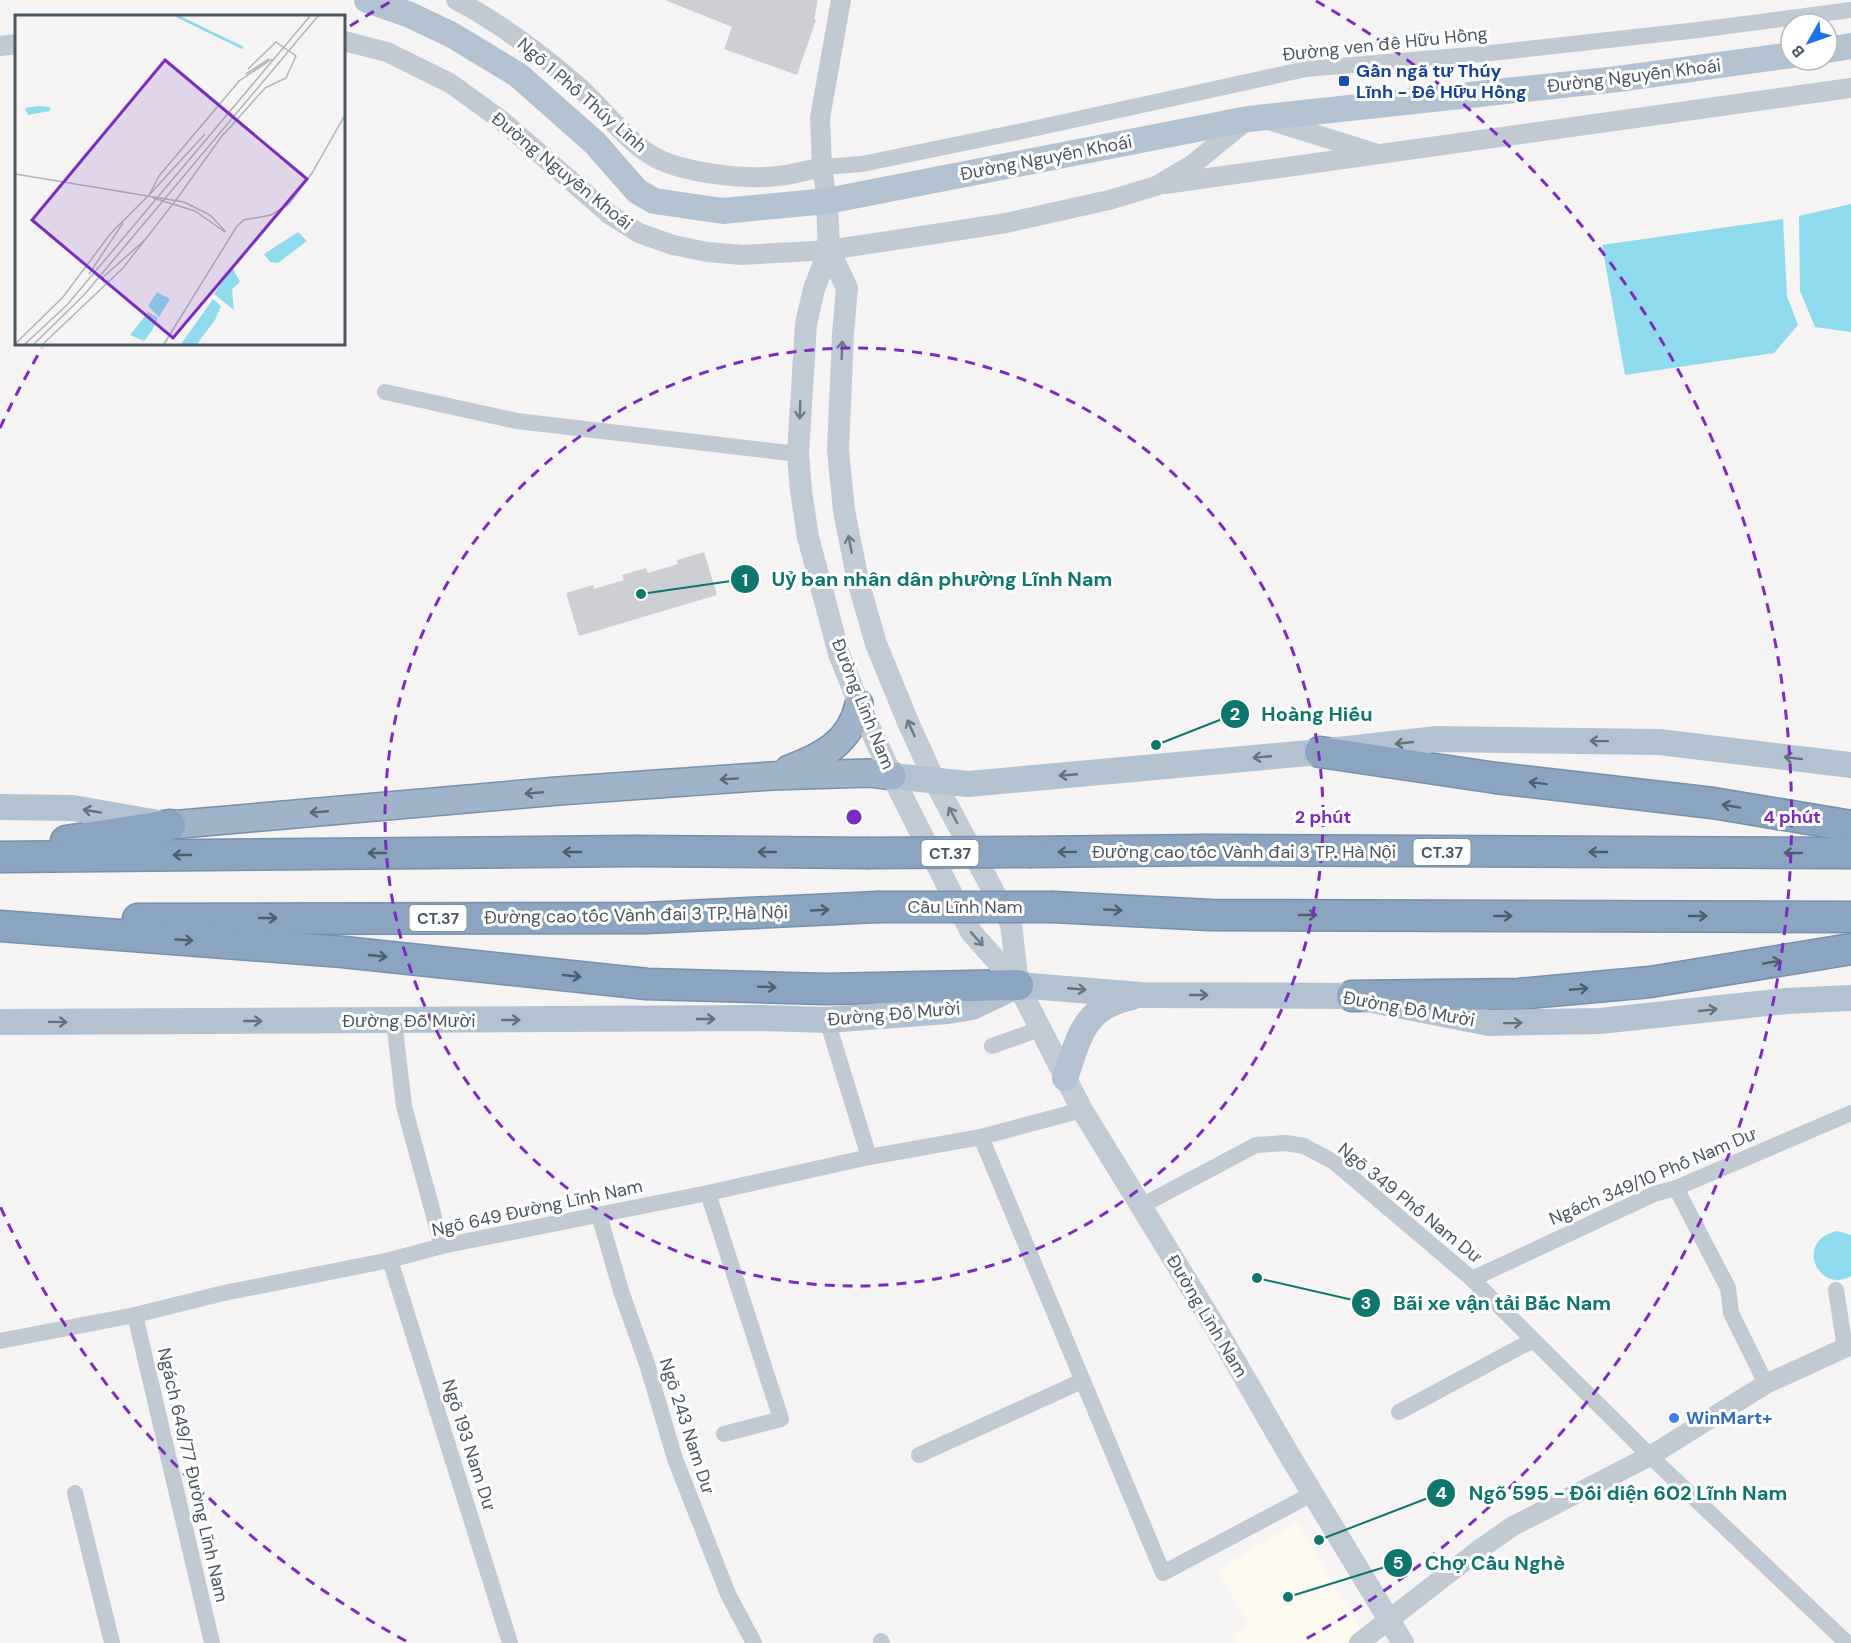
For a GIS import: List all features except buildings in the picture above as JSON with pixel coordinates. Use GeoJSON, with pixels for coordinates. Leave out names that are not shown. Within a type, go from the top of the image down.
{"type":"FeatureCollection","features":[{"type":"Feature","properties":{"kind":"highway"},"geometry":{"type":"LineString","coordinates":[[771,776],[822,755],[835,746],[851,727],[858,704]]}},
{"type":"Feature","properties":{"kind":"highway"},"geometry":{"type":"LineString","coordinates":[[1320,752],[1496,778],[1713,803],[1851,826]]}},
{"type":"Feature","properties":{"kind":"highway"},"geometry":{"type":"LineString","coordinates":[[0,851],[170,825],[558,791],[771,776],[870,773],[892,776]]}},
{"type":"Feature","properties":{"kind":"highway","name":"Đường cao tốc Vành đai 3 TP. Hà Nội"},"geometry":{"type":"LineString","coordinates":[[0,857],[633,851],[867,853],[1204,850],[1851,853]]}},
{"type":"Feature","properties":{"kind":"highway","name":"Cầu Lĩnh Nam"},"geometry":{"type":"LineString","coordinates":[[877,908],[1054,907],[1222,915],[1851,916]]}},
{"type":"Feature","properties":{"kind":"highway","name":"Đường cao tốc Vành đai 3 TP. Hà Nội"},"geometry":{"type":"LineString","coordinates":[[0,917],[646,918],[877,908]]}},
{"type":"Feature","properties":{"kind":"highway"},"geometry":{"type":"LineString","coordinates":[[0,926],[343,952],[647,984],[826,989],[1018,985]]}},
{"type":"Feature","properties":{"kind":"highway"},"geometry":{"type":"LineString","coordinates":[[1352,996],[1519,994],[1650,982],[1851,949]]}},
{"type":"Feature","properties":{"kind":"main road","name":"Đường Nguyễn Khoái"},"geometry":{"type":"LineString","coordinates":[[367,0],[410,15],[452,35],[518,75],[595,143],[638,191],[654,201],[723,211],[827,201],[1254,118],[1618,79],[1779,57]]}},
{"type":"Feature","properties":{"kind":"main road","name":"Đường Lĩnh Nam"},"geometry":{"type":"LineString","coordinates":[[827,201],[829,250],[847,288],[838,450],[844,511],[858,582],[876,644],[935,782],[1011,924],[1018,985]]}},
{"type":"Feature","properties":{"kind":"main road","name":"Đường Lĩnh Nam"},"geometry":{"type":"LineString","coordinates":[[829,250],[814,289],[806,324],[798,454],[808,537],[839,654],[858,704],[971,932],[1018,985],[1082,1110],[1214,1325],[1312,1494],[1403,1643]]}},
{"type":"Feature","properties":{"kind":"main road"},"geometry":{"type":"LineString","coordinates":[[892,776],[968,784],[1437,739],[1659,742],[1851,765]]}},
{"type":"Feature","properties":{"kind":"main road"},"geometry":{"type":"LineString","coordinates":[[0,807],[73,807],[170,825]]}},
{"type":"Feature","properties":{"kind":"main road","name":"Đường Đỗ Mười"},"geometry":{"type":"LineString","coordinates":[[0,1022],[760,1018],[827,1020],[972,1007],[1018,985],[1140,995],[1352,996],[1489,1023],[1600,1021],[1786,1001],[1851,998]]}},
{"type":"Feature","properties":{"kind":"main road"},"geometry":{"type":"LineString","coordinates":[[1065,1078],[1074,1046],[1085,1024],[1117,1000],[1140,995]]}},
{"type":"Feature","properties":{"kind":"street","name":"Ngõ 1 Phố Thúy Lĩnh"},"geometry":{"type":"LineString","coordinates":[[456,0],[504,29],[545,58],[637,145],[654,158],[675,166],[745,176],[777,176],[822,167]]}},
{"type":"Feature","properties":{"kind":"street"},"geometry":{"type":"LineString","coordinates":[[827,201],[822,167],[820,118],[842,0]]}},
{"type":"Feature","properties":{"kind":"street","name":"Đường ven đê Hữu Hồng"},"geometry":{"type":"LineString","coordinates":[[822,167],[862,164],[1306,69],[1641,37],[1851,10]]}},
{"type":"Feature","properties":{"kind":"street","name":"Đường Nguyễn Khoái"},"geometry":{"type":"LineString","coordinates":[[345,41],[387,52],[450,83],[501,120],[609,214],[639,233],[707,252],[742,255],[829,250],[1006,223],[1109,200],[1156,186]]}},
{"type":"Feature","properties":{"kind":"street"},"geometry":{"type":"LineString","coordinates":[[0,46],[15,44]]}},
{"type":"Feature","properties":{"kind":"street"},"geometry":{"type":"LineString","coordinates":[[1156,186],[1851,88]]}},
{"type":"Feature","properties":{"kind":"street"},"geometry":{"type":"LineString","coordinates":[[1156,186],[1192,164],[1254,118],[1380,154]]}},
{"type":"Feature","properties":{"kind":"street"},"geometry":{"type":"LineString","coordinates":[[385,392],[517,421],[798,454]]}},
{"type":"Feature","properties":{"kind":"street"},"geometry":{"type":"LineString","coordinates":[[827,1020],[869,1158]]}},
{"type":"Feature","properties":{"kind":"street"},"geometry":{"type":"LineString","coordinates":[[393,1021],[404,1106],[442,1246]]}},
{"type":"Feature","properties":{"kind":"street"},"geometry":{"type":"LineString","coordinates":[[992,1046],[1040,1029]]}},
{"type":"Feature","properties":{"kind":"street","name":"Ngõ 649 Đường Lĩnh Nam"},"geometry":{"type":"LineString","coordinates":[[0,1341],[135,1315],[224,1293],[390,1260],[442,1246],[981,1137],[1082,1110]]}},
{"type":"Feature","properties":{"kind":"street","name":"Ngách 349/10 Phố Nam Dư"},"geometry":{"type":"LineString","coordinates":[[1472,1279],[1654,1194],[1676,1188],[1851,1113]]}},
{"type":"Feature","properties":{"kind":"street"},"geometry":{"type":"LineString","coordinates":[[981,1137],[1163,1573],[1312,1494]]}},
{"type":"Feature","properties":{"kind":"street","name":"Ngõ 349 Phố Nam Dư"},"geometry":{"type":"LineString","coordinates":[[1141,1206],[1256,1145],[1286,1143],[1304,1146],[1334,1162],[1472,1279],[1650,1456],[1847,1643]]}},
{"type":"Feature","properties":{"kind":"street"},"geometry":{"type":"LineString","coordinates":[[1676,1188],[1728,1288],[1731,1313],[1766,1384]]}},
{"type":"Feature","properties":{"kind":"street"},"geometry":{"type":"LineString","coordinates":[[708,1193],[781,1419],[724,1434]]}},
{"type":"Feature","properties":{"kind":"street","name":"Ngõ 243 Nam Dư"},"geometry":{"type":"LineString","coordinates":[[599,1215],[621,1294],[647,1365],[675,1459],[728,1594],[754,1643]]}},
{"type":"Feature","properties":{"kind":"street","name":"Ngõ 193 Nam Dư"},"geometry":{"type":"LineString","coordinates":[[390,1260],[510,1643]]}},
{"type":"Feature","properties":{"kind":"street"},"geometry":{"type":"LineString","coordinates":[[1359,1643],[1513,1526],[1650,1456],[1766,1384],[1848,1346],[1836,1290]]}},
{"type":"Feature","properties":{"kind":"street","name":"Ngách 649/77 Đường Lĩnh Nam"},"geometry":{"type":"LineString","coordinates":[[135,1315],[212,1643]]}},
{"type":"Feature","properties":{"kind":"street"},"geometry":{"type":"LineString","coordinates":[[1399,1412],[1533,1340]]}},
{"type":"Feature","properties":{"kind":"street"},"geometry":{"type":"LineString","coordinates":[[919,1455],[1082,1381]]}},
{"type":"Feature","properties":{"kind":"street"},"geometry":{"type":"LineString","coordinates":[[75,1493],[112,1643]]}},
{"type":"Feature","properties":{"kind":"shaded area"},"geometry":{"type":"Polygon","coordinates":[[[1297,1522],[1363,1632],[1350,1643],[1237,1643],[1231,1635],[1249,1624],[1217,1570],[1297,1522]]]}},
{"type":"Feature","properties":{"kind":"water"},"geometry":{"type":"Polygon","coordinates":[[[1851,204],[1851,332],[1815,327],[1800,291],[1799,216],[1851,204]]]}},
{"type":"Feature","properties":{"kind":"water"},"geometry":{"type":"Polygon","coordinates":[[[1783,219],[1787,296],[1798,325],[1774,353],[1625,375],[1602,245],[1783,219]]]}},
{"type":"Feature","properties":{"kind":"water"},"geometry":{"type":"Polygon","coordinates":[[[1837,1231],[1851,1235],[1851,1276],[1839,1280],[1821,1273],[1814,1255],[1816,1245],[1824,1237],[1837,1231]]]}},
{"type":"Feature","properties":{"kind":"place","name":"Gần ngã tư Thúy Lĩnh - Đê Hữu Hồng"},"geometry":{"type":"Point","coordinates":[1344,81]}},
{"type":"Feature","properties":{"kind":"place","name":"Uỷ ban nhân dân phường Lĩnh Nam"},"geometry":{"type":"Point","coordinates":[641,594]}},
{"type":"Feature","properties":{"kind":"place","name":"Hoàng Hiếu"},"geometry":{"type":"Point","coordinates":[1156,745]}},
{"type":"Feature","properties":{"kind":"place","name":"Bãi xe vận tải Bắc Nam"},"geometry":{"type":"Point","coordinates":[1257,1278]}},
{"type":"Feature","properties":{"kind":"place","name":"WinMart+"},"geometry":{"type":"Point","coordinates":[1674,1418]}},
{"type":"Feature","properties":{"kind":"place","name":"Ngõ 595 - Đối diện 602 Lĩnh Nam"},"geometry":{"type":"Point","coordinates":[1319,1540]}},
{"type":"Feature","properties":{"kind":"place","name":"Chợ Cầu Nghè"},"geometry":{"type":"Point","coordinates":[1288,1597]}}]}
